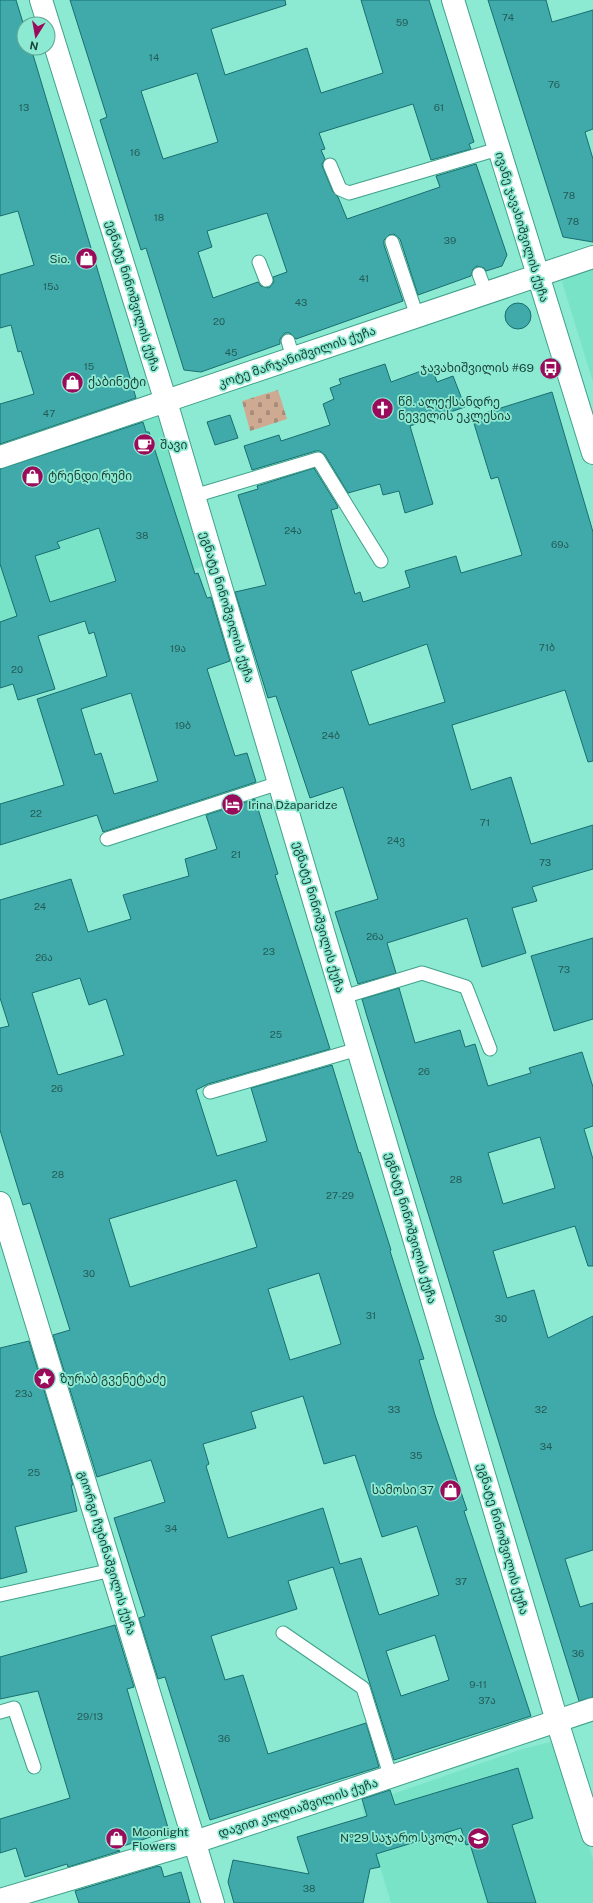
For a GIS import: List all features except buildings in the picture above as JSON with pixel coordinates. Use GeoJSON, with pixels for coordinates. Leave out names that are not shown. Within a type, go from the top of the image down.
{"type":"FeatureCollection","features":[{"type":"Feature","properties":{"kind":"street","name":"ეგნატე ნინოშვილის ქუჩა"},"geometry":{"type":"LineString","coordinates":[[41,0],[166,401],[556,1721],[593,1836]]}},
{"type":"Feature","properties":{"kind":"street","name":"ივანე ჯავახიშვილის ქუჩა"},"geometry":{"type":"LineString","coordinates":[[453,0],[537,276],[593,453]]}},
{"type":"Feature","properties":{"kind":"street","name":"კოტე მარჯანიშვილის ქუჩა"},"geometry":{"type":"LineString","coordinates":[[0,457],[166,401],[290,350],[417,316],[482,284],[537,276],[593,257]]}},
{"type":"Feature","properties":{"kind":"street","name":"გიორგი ჩუბინაშვილის ქუჩა"},"geometry":{"type":"LineString","coordinates":[[1,1209],[213,1903]]}},
{"type":"Feature","properties":{"kind":"street","name":"დავით კლდიაშვილის ქუჩა"},"geometry":{"type":"LineString","coordinates":[[0,1900],[195,1842],[391,1778],[593,1709]]}},
{"type":"Feature","properties":{"kind":"lane"},"geometry":{"type":"LineString","coordinates":[[330,165],[340,189],[349,193],[498,149]]}},
{"type":"Feature","properties":{"kind":"lane"},"geometry":{"type":"LineString","coordinates":[[392,242],[417,316]]}},
{"type":"Feature","properties":{"kind":"lane"},"geometry":{"type":"LineString","coordinates":[[259,262],[266,280]]}},
{"type":"Feature","properties":{"kind":"lane"},"geometry":{"type":"LineString","coordinates":[[194,496],[318,458],[381,562]]}},
{"type":"Feature","properties":{"kind":"lane"},"geometry":{"type":"LineString","coordinates":[[107,839],[279,784]]}},
{"type":"Feature","properties":{"kind":"lane"},"geometry":{"type":"LineString","coordinates":[[342,997],[422,973],[466,987],[490,1049]]}},
{"type":"Feature","properties":{"kind":"lane"},"geometry":{"type":"LineString","coordinates":[[210,1092],[358,1049]]}},
{"type":"Feature","properties":{"kind":"lane"},"geometry":{"type":"LineString","coordinates":[[0,1595],[112,1570]]}},
{"type":"Feature","properties":{"kind":"lane"},"geometry":{"type":"LineString","coordinates":[[283,1633],[363,1688],[391,1778]]}},
{"type":"Feature","properties":{"kind":"lane"},"geometry":{"type":"LineString","coordinates":[[0,1712],[14,1708],[34,1767]]}},
{"type":"Feature","properties":{"kind":"shaded area"},"geometry":{"type":"Polygon","coordinates":[[[593,263],[593,382],[562,282],[566,272],[593,263]]]}},
{"type":"Feature","properties":{"kind":"shaded area"},"geometry":{"type":"Polygon","coordinates":[[[166,401],[214,563],[0,630],[0,457],[166,401]]]}},
{"type":"Feature","properties":{"kind":"shaded area","name":"№29 საჯარო სკოლა"},"geometry":{"type":"Polygon","coordinates":[[[550,1742],[560,1755],[593,1859],[593,1903],[391,1903],[361,1805],[522,1749],[550,1742]]]}},
{"type":"Feature","properties":{"kind":"green space"},"geometry":{"type":"Polygon","coordinates":[[[278,390],[287,419],[250,431],[242,401],[278,390]]]}},
{"type":"Feature","properties":{"kind":"place","name":"Sio."},"geometry":{"type":"Point","coordinates":[86,259]}},
{"type":"Feature","properties":{"kind":"place","name":"ჯავახიშვილის #69"},"geometry":{"type":"Point","coordinates":[550,368]}},
{"type":"Feature","properties":{"kind":"place","name":"ქაბინეტი"},"geometry":{"type":"Point","coordinates":[73,382]}},
{"type":"Feature","properties":{"kind":"place","name":"წმ. ალექსანდრე ნეველის ეკლესია"},"geometry":{"type":"Point","coordinates":[383,409]}},
{"type":"Feature","properties":{"kind":"place","name":"შავი"},"geometry":{"type":"Point","coordinates":[144,445]}},
{"type":"Feature","properties":{"kind":"place","name":"ტრენდი რუმი"},"geometry":{"type":"Point","coordinates":[33,476]}},
{"type":"Feature","properties":{"kind":"place","name":"Irina Dżaparidze"},"geometry":{"type":"Point","coordinates":[233,805]}},
{"type":"Feature","properties":{"kind":"place","name":"ზურაბ გვენეტაძე"},"geometry":{"type":"Point","coordinates":[44,1379]}},
{"type":"Feature","properties":{"kind":"place","name":"სამოსი 37"},"geometry":{"type":"Point","coordinates":[450,1490]}},
{"type":"Feature","properties":{"kind":"place","name":"№29 საჯარო სკოლა"},"geometry":{"type":"Point","coordinates":[479,1838]}},
{"type":"Feature","properties":{"kind":"place","name":"Moonlight Flowers"},"geometry":{"type":"Point","coordinates":[116,1839]}}]}
